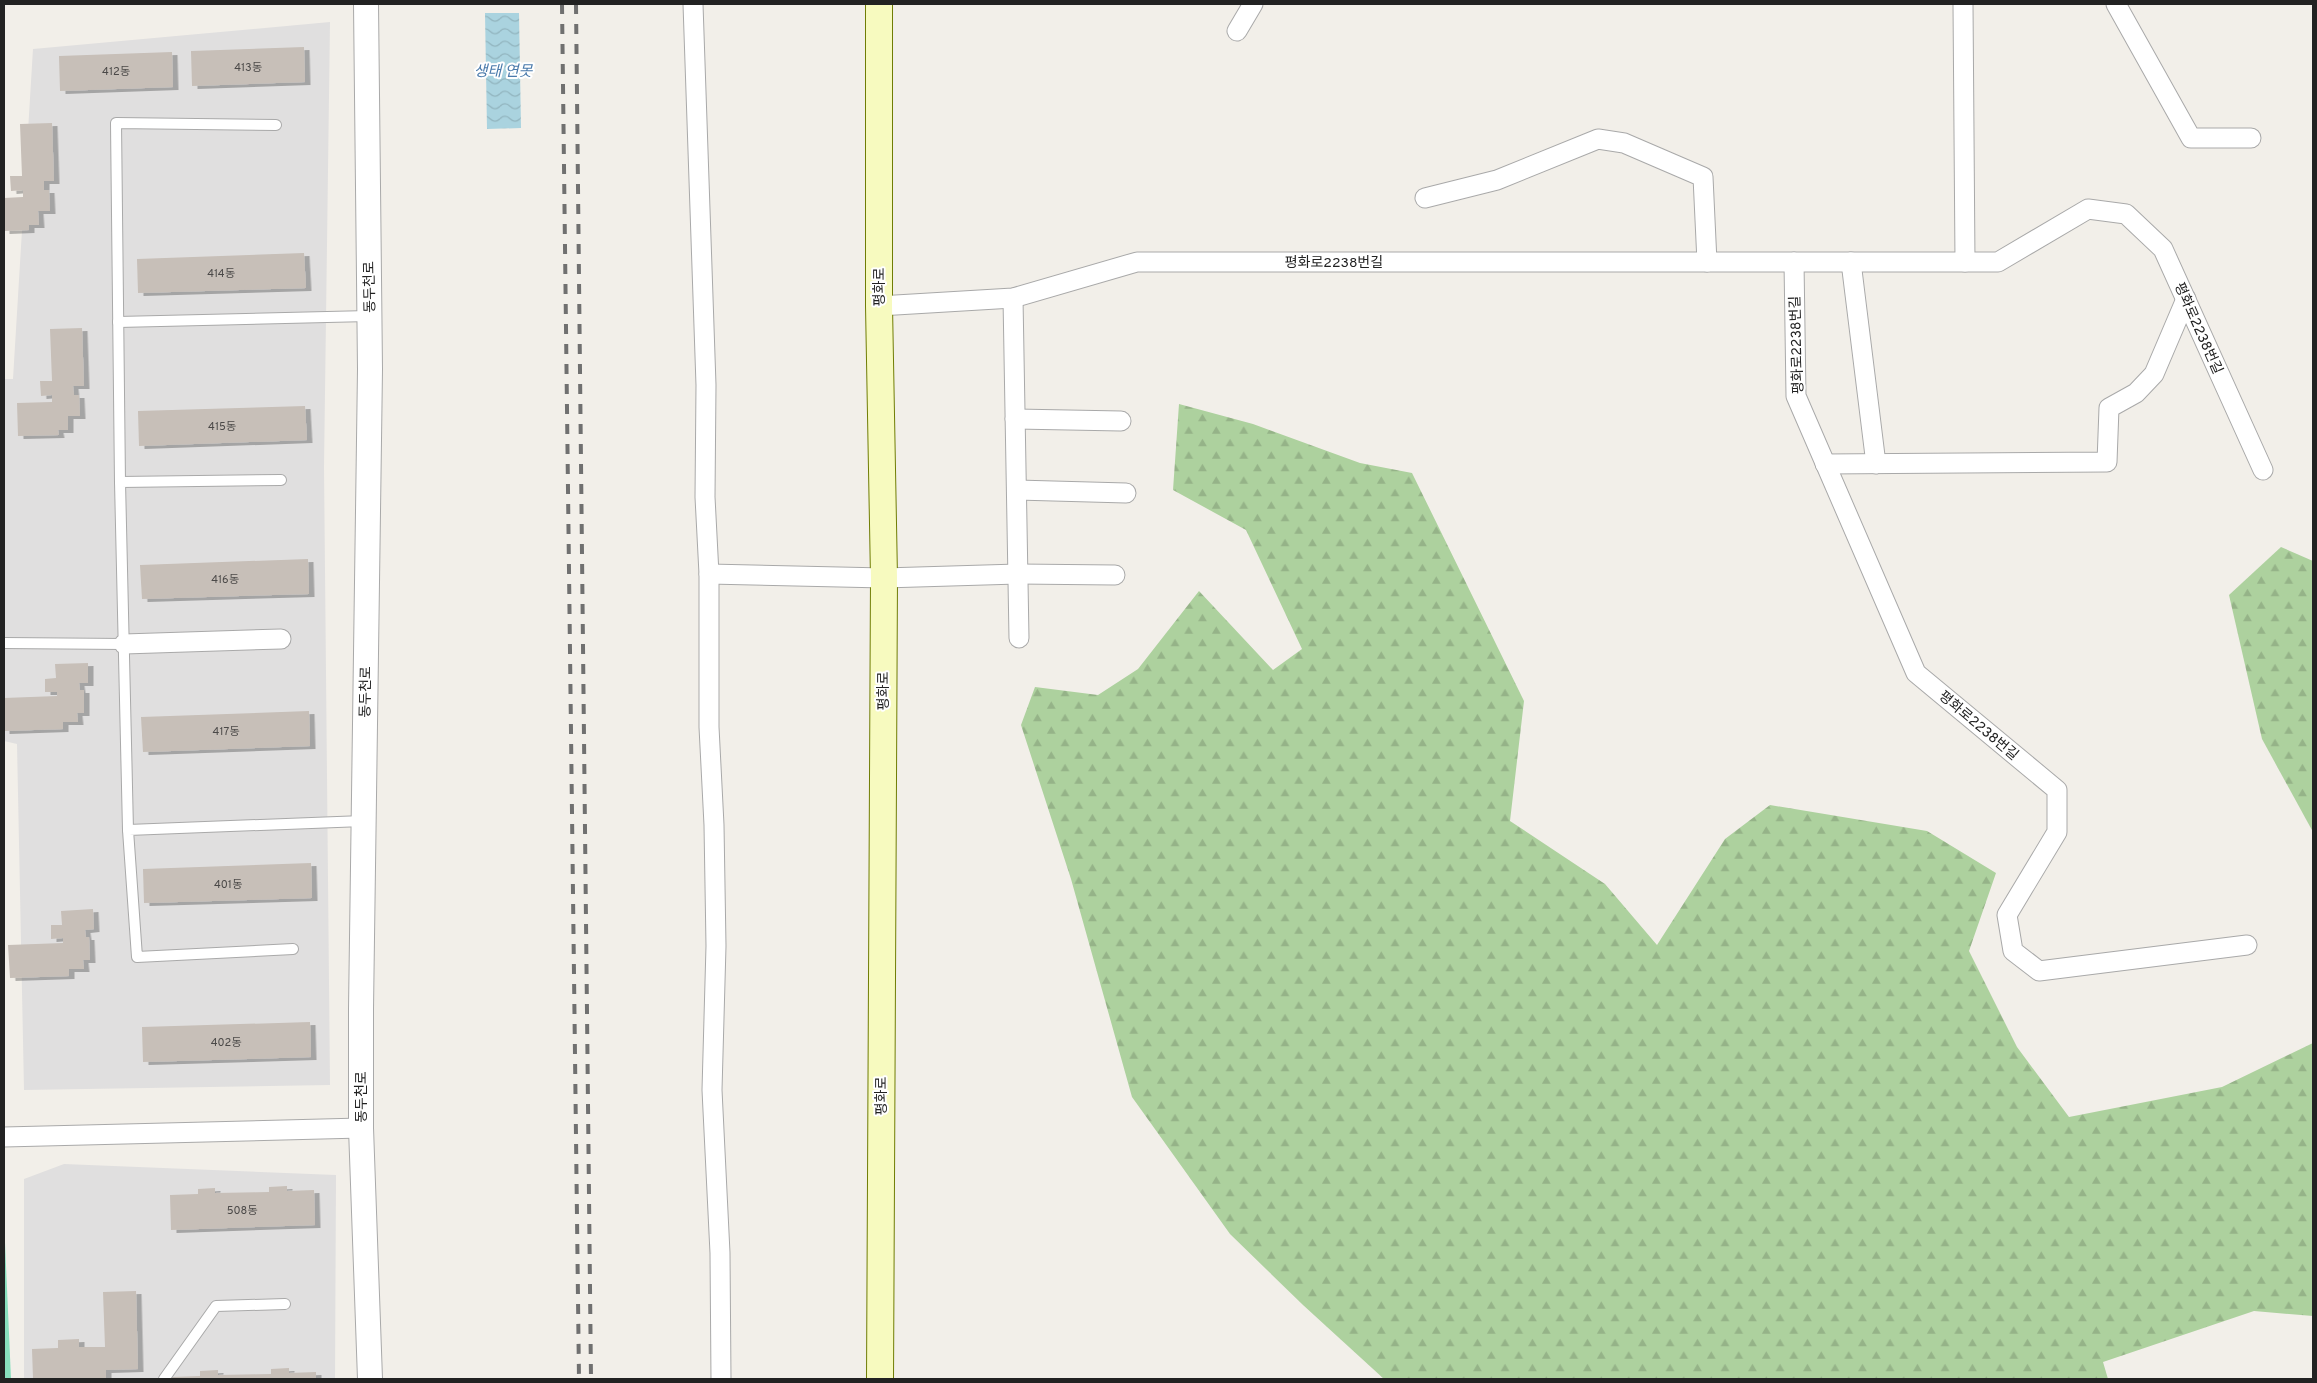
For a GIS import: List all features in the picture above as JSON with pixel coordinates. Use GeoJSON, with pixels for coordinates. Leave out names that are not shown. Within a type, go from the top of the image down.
{"type":"FeatureCollection","features":[{"type":"Feature","properties":{"kind":"main road","name":"평화로"},"geometry":{"type":"LineString","coordinates":[[880,4],[879,306],[884,578],[880,1379]]}},
{"type":"Feature","properties":{"kind":"street","name":"동두천로"},"geometry":{"type":"LineString","coordinates":[[366,4],[369,316],[361,1128],[370,1379]]}},
{"type":"Feature","properties":{"kind":"street"},"geometry":{"type":"LineString","coordinates":[[693,4],[698,208],[705,330],[705,497],[709,574],[709,727],[714,825],[716,946],[712,1090],[720,1253],[721,1379]]}},
{"type":"Feature","properties":{"kind":"street"},"geometry":{"type":"LineString","coordinates":[[1237,31],[1253,4]]}},
{"type":"Feature","properties":{"kind":"street"},"geometry":{"type":"LineString","coordinates":[[1963,4],[1965,262]]}},
{"type":"Feature","properties":{"kind":"street"},"geometry":{"type":"LineString","coordinates":[[2116,4],[2191,138],[2251,138]]}},
{"type":"Feature","properties":{"kind":"street"},"geometry":{"type":"LineString","coordinates":[[1425,198],[1496,180],[1598,139],[1624,143],[1703,177],[1707,262]]}},
{"type":"Feature","properties":{"kind":"street","name":"평화로2238번길"},"geometry":{"type":"LineString","coordinates":[[879,306],[1013,298],[1137,262],[1998,262],[2088,209],[2126,214],[2163,248],[2263,470]]}},
{"type":"Feature","properties":{"kind":"street","name":"평화로2238번길"},"geometry":{"type":"LineString","coordinates":[[1794,262],[1796,396],[1916,673],[2057,790],[2056,832],[2007,914],[2014,950],[2039,971],[2247,945]]}},
{"type":"Feature","properties":{"kind":"street"},"geometry":{"type":"LineString","coordinates":[[1851,262],[1876,464]]}},
{"type":"Feature","properties":{"kind":"street"},"geometry":{"type":"LineString","coordinates":[[1013,298],[1019,638]]}},
{"type":"Feature","properties":{"kind":"street"},"geometry":{"type":"LineString","coordinates":[[1825,464],[2107,462],[2109,408],[2136,393],[2154,374],[2186,299]]}},
{"type":"Feature","properties":{"kind":"street"},"geometry":{"type":"LineString","coordinates":[[1015,419],[1121,421]]}},
{"type":"Feature","properties":{"kind":"street"},"geometry":{"type":"LineString","coordinates":[[1016,490],[1126,493]]}},
{"type":"Feature","properties":{"kind":"street"},"geometry":{"type":"LineString","coordinates":[[709,574],[884,578],[1018,574],[1115,575]]}},
{"type":"Feature","properties":{"kind":"street"},"geometry":{"type":"LineString","coordinates":[[124,644],[281,639]]}},
{"type":"Feature","properties":{"kind":"street"},"geometry":{"type":"LineString","coordinates":[[4,1137],[361,1128]]}},
{"type":"Feature","properties":{"kind":"lane"},"geometry":{"type":"LineString","coordinates":[[276,125],[116,123],[120,482],[128,830],[137,957],[293,949]]}},
{"type":"Feature","properties":{"kind":"lane"},"geometry":{"type":"LineString","coordinates":[[118,322],[369,316]]}},
{"type":"Feature","properties":{"kind":"lane"},"geometry":{"type":"LineString","coordinates":[[120,482],[282,480]]}},
{"type":"Feature","properties":{"kind":"lane"},"geometry":{"type":"LineString","coordinates":[[4,643],[124,644]]}},
{"type":"Feature","properties":{"kind":"lane"},"geometry":{"type":"LineString","coordinates":[[128,830],[363,821]]}},
{"type":"Feature","properties":{"kind":"lane"},"geometry":{"type":"LineString","coordinates":[[164,1379],[216,1306],[285,1304]]}},
{"type":"Feature","properties":{"kind":"shaded area"},"geometry":{"type":"Polygon","coordinates":[[[330,22],[324,467],[330,1085],[24,1090],[17,744],[4,741],[4,379],[13,379],[33,49],[330,22]]]}},
{"type":"Feature","properties":{"kind":"shaded area"},"geometry":{"type":"Polygon","coordinates":[[[64,1164],[336,1175],[335,1379],[24,1379],[24,1179],[64,1164]]]}},
{"type":"Feature","properties":{"kind":"green space"},"geometry":{"type":"Polygon","coordinates":[[[1179,404],[1253,424],[1360,463],[1412,473],[1524,701],[1510,821],[1605,884],[1657,945],[1725,839],[1770,805],[1927,831],[1996,873],[1969,951],[2017,1047],[2069,1117],[2222,1087],[2313,1043],[2313,1316],[2254,1311],[2103,1362],[2108,1379],[1384,1379],[1303,1305],[1230,1234],[1132,1097],[1071,879],[1021,725],[1035,687],[1098,695],[1138,669],[1199,591],[1273,670],[1302,649],[1246,530],[1173,490],[1179,404]]]}},
{"type":"Feature","properties":{"kind":"green space"},"geometry":{"type":"Polygon","coordinates":[[[2281,547],[2313,561],[2313,832],[2262,739],[2229,595],[2281,547]]]}},
{"type":"Feature","properties":{"kind":"green space"},"geometry":{"type":"Polygon","coordinates":[[[4,1220],[11,1379],[4,1379],[4,1220]]]}},
{"type":"Feature","properties":{"kind":"water","name":"생태 연못"},"geometry":{"type":"Polygon","coordinates":[[[485,13],[519,13],[521,128],[487,129],[485,13]]]}},
{"type":"Feature","properties":{"kind":"building"},"geometry":{"type":"Polygon","coordinates":[[[304,47],[305,82],[192,86],[191,51],[304,47]]]}},
{"type":"Feature","properties":{"kind":"building"},"geometry":{"type":"Polygon","coordinates":[[[172,52],[173,87],[60,91],[59,56],[172,52]]]}},
{"type":"Feature","properties":{"kind":"building"},"geometry":{"type":"Polygon","coordinates":[[[52,123],[54,181],[44,181],[44,190],[49,190],[50,211],[38,211],[39,225],[29,225],[29,230],[4,231],[4,198],[23,197],[23,190],[11,191],[10,176],[22,176],[20,124],[52,123]]]}},
{"type":"Feature","properties":{"kind":"building"},"geometry":{"type":"Polygon","coordinates":[[[304,253],[306,288],[138,293],[137,259],[304,253]]]}},
{"type":"Feature","properties":{"kind":"building"},"geometry":{"type":"Polygon","coordinates":[[[82,328],[84,386],[73,386],[74,395],[79,395],[80,416],[68,416],[68,430],[58,430],[59,435],[18,436],[17,403],[52,402],[52,395],[41,396],[40,381],[52,381],[50,329],[82,328]]]}},
{"type":"Feature","properties":{"kind":"building"},"geometry":{"type":"Polygon","coordinates":[[[305,406],[307,440],[139,446],[138,411],[305,406]]]}},
{"type":"Feature","properties":{"kind":"building"},"geometry":{"type":"Polygon","coordinates":[[[308,559],[309,594],[142,599],[140,565],[308,559]]]}},
{"type":"Feature","properties":{"kind":"building"},"geometry":{"type":"Polygon","coordinates":[[[88,663],[88,683],[79,683],[80,690],[84,690],[84,713],[77,713],[78,722],[63,722],[63,729],[4,731],[4,698],[57,696],[57,692],[45,692],[45,679],[56,678],[55,664],[88,663]]]}},
{"type":"Feature","properties":{"kind":"building"},"geometry":{"type":"Polygon","coordinates":[[[309,711],[310,746],[143,752],[141,717],[309,711]]]}},
{"type":"Feature","properties":{"kind":"building"},"geometry":{"type":"Polygon","coordinates":[[[311,863],[312,898],[144,903],[143,869],[311,863]]]}},
{"type":"Feature","properties":{"kind":"building"},"geometry":{"type":"Polygon","coordinates":[[[93,909],[94,929],[85,930],[86,937],[89,937],[90,960],[83,960],[84,969],[69,969],[69,976],[10,978],[8,945],[63,943],[63,938],[51,939],[51,925],[62,925],[61,911],[93,909]]]}},
{"type":"Feature","properties":{"kind":"building"},"geometry":{"type":"Polygon","coordinates":[[[310,1022],[311,1057],[143,1062],[142,1027],[310,1022]]]}},
{"type":"Feature","properties":{"kind":"building"},"geometry":{"type":"Polygon","coordinates":[[[287,1186],[287,1191],[314,1190],[315,1225],[171,1230],[170,1195],[198,1194],[198,1189],[215,1188],[215,1193],[269,1192],[269,1187],[287,1186]]]}},
{"type":"Feature","properties":{"kind":"building"},"geometry":{"type":"Polygon","coordinates":[[[136,1291],[138,1369],[106,1370],[106,1379],[33,1379],[32,1349],[58,1348],[58,1340],[79,1339],[79,1347],[105,1347],[103,1292],[136,1291]]]}},
{"type":"Feature","properties":{"kind":"building"},"geometry":{"type":"Polygon","coordinates":[[[289,1368],[289,1373],[316,1372],[316,1379],[172,1379],[172,1377],[200,1376],[200,1371],[218,1370],[218,1375],[271,1374],[271,1369],[289,1368]]]}},
{"type":"Feature","properties":{"kind":"railway"},"geometry":{"type":"LineString","coordinates":[[562,4],[579,1379]]}},
{"type":"Feature","properties":{"kind":"railway"},"geometry":{"type":"LineString","coordinates":[[576,4],[591,1379]]}}]}
